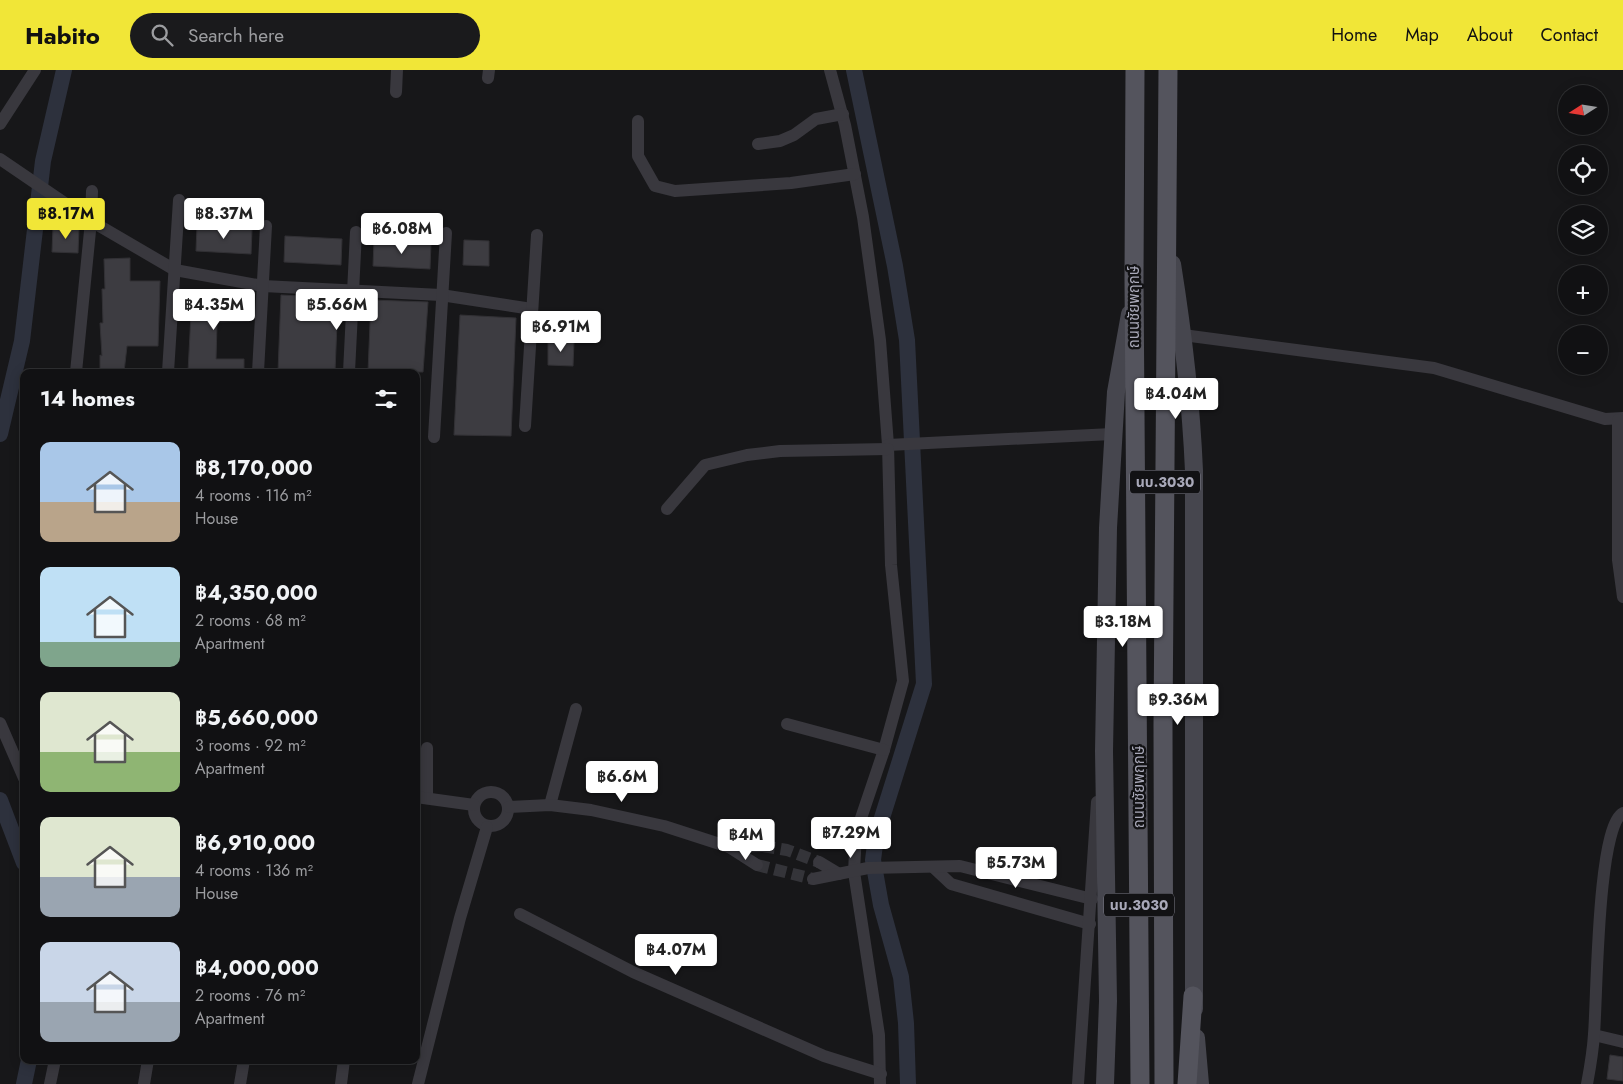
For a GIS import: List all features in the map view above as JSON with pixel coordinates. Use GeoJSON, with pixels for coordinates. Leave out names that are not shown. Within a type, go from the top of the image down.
{"type":"FeatureCollection","features":[{"type":"Feature","properties":{"kind":"main road","name":"ถนนชัยพฤกษ์"},"geometry":{"type":"LineString","coordinates":[[1135,70],[1134,294],[1140,1084]]}},
{"type":"Feature","properties":{"kind":"main road","name":"ถนนชัยพฤกษ์"},"geometry":{"type":"LineString","coordinates":[[1164,1084],[1163,726],[1168,70]]}},
{"type":"Feature","properties":{"kind":"main road"},"geometry":{"type":"LineString","coordinates":[[1168,239],[1183,335],[1191,408],[1194,471],[1193,996],[1187,1084]]}},
{"type":"Feature","properties":{"kind":"main road"},"geometry":{"type":"LineString","coordinates":[[1105,1084],[1108,1000],[1104,751],[1112,434],[1121,358],[1134,294]]}},
{"type":"Feature","properties":{"kind":"main road"},"geometry":{"type":"LineString","coordinates":[[1193,996],[1200,1084]]}},
{"type":"Feature","properties":{"kind":"main road"},"geometry":{"type":"LineString","coordinates":[[1108,1000],[1116,1084]]}},
{"type":"Feature","properties":{"kind":"street"},"geometry":{"type":"LineString","coordinates":[[0,124],[35,70]]}},
{"type":"Feature","properties":{"kind":"street"},"geometry":{"type":"LineString","coordinates":[[396,92],[397,70]]}},
{"type":"Feature","properties":{"kind":"street"},"geometry":{"type":"LineString","coordinates":[[520,914],[633,972],[880,1079],[879,1034],[854,872],[856,833],[884,750],[903,681],[891,565],[890,446],[880,340],[855,174],[830,70]]}},
{"type":"Feature","properties":{"kind":"street"},"geometry":{"type":"LineString","coordinates":[[758,144],[780,141],[794,135],[816,119],[842,114]]}},
{"type":"Feature","properties":{"kind":"street"},"geometry":{"type":"LineString","coordinates":[[638,121],[638,156],[655,186],[675,191],[791,183],[855,174]]}},
{"type":"Feature","properties":{"kind":"street"},"geometry":{"type":"LineString","coordinates":[[0,159],[92,221],[175,270],[263,286],[441,294],[532,309]]}},
{"type":"Feature","properties":{"kind":"street"},"geometry":{"type":"LineString","coordinates":[[76,369],[92,221],[92,191]]}},
{"type":"Feature","properties":{"kind":"street"},"geometry":{"type":"LineString","coordinates":[[168,369],[179,200]]}},
{"type":"Feature","properties":{"kind":"street"},"geometry":{"type":"LineString","coordinates":[[258,369],[266,226]]}},
{"type":"Feature","properties":{"kind":"street"},"geometry":{"type":"LineString","coordinates":[[349,369],[356,232]]}},
{"type":"Feature","properties":{"kind":"street"},"geometry":{"type":"LineString","coordinates":[[434,437],[446,233]]}},
{"type":"Feature","properties":{"kind":"street"},"geometry":{"type":"LineString","coordinates":[[525,426],[536,236]]}},
{"type":"Feature","properties":{"kind":"street"},"geometry":{"type":"LineString","coordinates":[[1183,335],[1434,368],[1592,415],[1621,419],[1618,560],[1623,596]]}},
{"type":"Feature","properties":{"kind":"street"},"geometry":{"type":"LineString","coordinates":[[666,509],[705,465],[747,455],[780,451],[1112,434]]}},
{"type":"Feature","properties":{"kind":"street"},"geometry":{"type":"LineString","coordinates":[[550,805],[576,709]]}},
{"type":"Feature","properties":{"kind":"street"},"geometry":{"type":"LineString","coordinates":[[0,724],[20,769]]}},
{"type":"Feature","properties":{"kind":"street"},"geometry":{"type":"LineString","coordinates":[[786,724],[884,750]]}},
{"type":"Feature","properties":{"kind":"street"},"geometry":{"type":"LineString","coordinates":[[427,748],[422,798],[474,805]]}},
{"type":"Feature","properties":{"kind":"street"},"geometry":{"type":"LineString","coordinates":[[1078,1084],[1099,778],[1104,751]]}},
{"type":"Feature","properties":{"kind":"street"},"geometry":{"type":"LineString","coordinates":[[492,792],[503,796],[509,807],[509,813],[503,823],[493,827],[487,826],[478,821],[474,805],[481,795],[492,792]]}},
{"type":"Feature","properties":{"kind":"street"},"geometry":{"type":"LineString","coordinates":[[509,807],[550,805],[591,810],[664,826],[728,847],[756,865]]}},
{"type":"Feature","properties":{"kind":"street"},"geometry":{"type":"LineString","coordinates":[[1587,1084],[1594,1035],[1606,855],[1614,822],[1623,813]]}},
{"type":"Feature","properties":{"kind":"street"},"geometry":{"type":"LineString","coordinates":[[418,1084],[460,918],[487,826]]}},
{"type":"Feature","properties":{"kind":"street"},"geometry":{"type":"LineString","coordinates":[[728,847],[763,846]]}},
{"type":"Feature","properties":{"kind":"street"},"geometry":{"type":"LineString","coordinates":[[819,862],[839,874]]}},
{"type":"Feature","properties":{"kind":"street"},"geometry":{"type":"LineString","coordinates":[[813,879],[868,868],[960,866],[1092,899]]}},
{"type":"Feature","properties":{"kind":"street"},"geometry":{"type":"LineString","coordinates":[[934,868],[951,884],[1090,924]]}},
{"type":"Feature","properties":{"kind":"street"},"geometry":{"type":"LineString","coordinates":[[1594,1035],[1623,1042]]}},
{"type":"Feature","properties":{"kind":"street"},"geometry":{"type":"LineString","coordinates":[[50,1084],[54,1064]]}},
{"type":"Feature","properties":{"kind":"street"},"geometry":{"type":"LineString","coordinates":[[144,1084],[147,1064]]}},
{"type":"Feature","properties":{"kind":"street"},"geometry":{"type":"LineString","coordinates":[[240,1084],[243,1064]]}},
{"type":"Feature","properties":{"kind":"street"},"geometry":{"type":"LineString","coordinates":[[341,1084],[344,1064]]}},
{"type":"Feature","properties":{"kind":"building"},"geometry":{"type":"Polygon","coordinates":[[[197,226],[252,229],[251,254],[196,251],[197,226]]]}},
{"type":"Feature","properties":{"kind":"building"},"geometry":{"type":"Polygon","coordinates":[[[53,227],[79,228],[78,253],[52,252],[53,227]]]}},
{"type":"Feature","properties":{"kind":"building"},"geometry":{"type":"Polygon","coordinates":[[[285,236],[342,239],[341,265],[284,262],[285,236]]]}},
{"type":"Feature","properties":{"kind":"building"},"geometry":{"type":"Polygon","coordinates":[[[374,240],[431,243],[430,269],[373,266],[374,240]]]}},
{"type":"Feature","properties":{"kind":"building"},"geometry":{"type":"Polygon","coordinates":[[[464,240],[489,241],[489,266],[463,265],[464,240]]]}},
{"type":"Feature","properties":{"kind":"building"},"geometry":{"type":"Polygon","coordinates":[[[130,258],[130,281],[160,281],[158,346],[127,346],[124,369],[100,369],[100,355],[102,356],[100,323],[103,323],[102,289],[105,289],[104,259],[130,258]]]}},
{"type":"Feature","properties":{"kind":"building"},"geometry":{"type":"Polygon","coordinates":[[[192,295],[247,296],[249,321],[217,322],[216,359],[244,359],[244,369],[188,369],[192,295]]]}},
{"type":"Feature","properties":{"kind":"building"},"geometry":{"type":"Polygon","coordinates":[[[281,295],[338,298],[335,369],[278,369],[281,295]]]}},
{"type":"Feature","properties":{"kind":"building"},"geometry":{"type":"Polygon","coordinates":[[[371,300],[428,302],[423,372],[420,372],[420,369],[368,369],[371,300]]]}},
{"type":"Feature","properties":{"kind":"building"},"geometry":{"type":"Polygon","coordinates":[[[460,315],[516,318],[511,436],[454,435],[460,315]]]}},
{"type":"Feature","properties":{"kind":"building"},"geometry":{"type":"Polygon","coordinates":[[[548,340],[574,341],[573,366],[548,365],[548,340]]]}},
{"type":"Feature","properties":{"kind":"building"},"geometry":{"type":"Polygon","coordinates":[[[1610,1055],[1623,1057],[1623,1081],[1607,1079],[1610,1055]]]}},
{"type":"Feature","properties":{"kind":"waterway"},"geometry":{"type":"LineString","coordinates":[[0,434],[22,341],[43,161],[64,70]]}},
{"type":"Feature","properties":{"kind":"waterway"},"geometry":{"type":"LineString","coordinates":[[854,70],[895,266],[907,340],[924,684],[876,837],[873,860],[881,905],[901,977],[906,1023],[908,1084]]}},
{"type":"Feature","properties":{"kind":"waterway"},"geometry":{"type":"LineString","coordinates":[[0,800],[20,852]]}},
{"type":"Feature","properties":{"kind":"waterway"},"geometry":{"type":"LineString","coordinates":[[24,1084],[28,1064]]}},
{"type":"Feature","properties":{"kind":"tunnel"},"geometry":{"type":"LineString","coordinates":[[763,846],[787,850],[819,862]]}},
{"type":"Feature","properties":{"kind":"tunnel"},"geometry":{"type":"LineString","coordinates":[[757,865],[813,879]]}}]}
